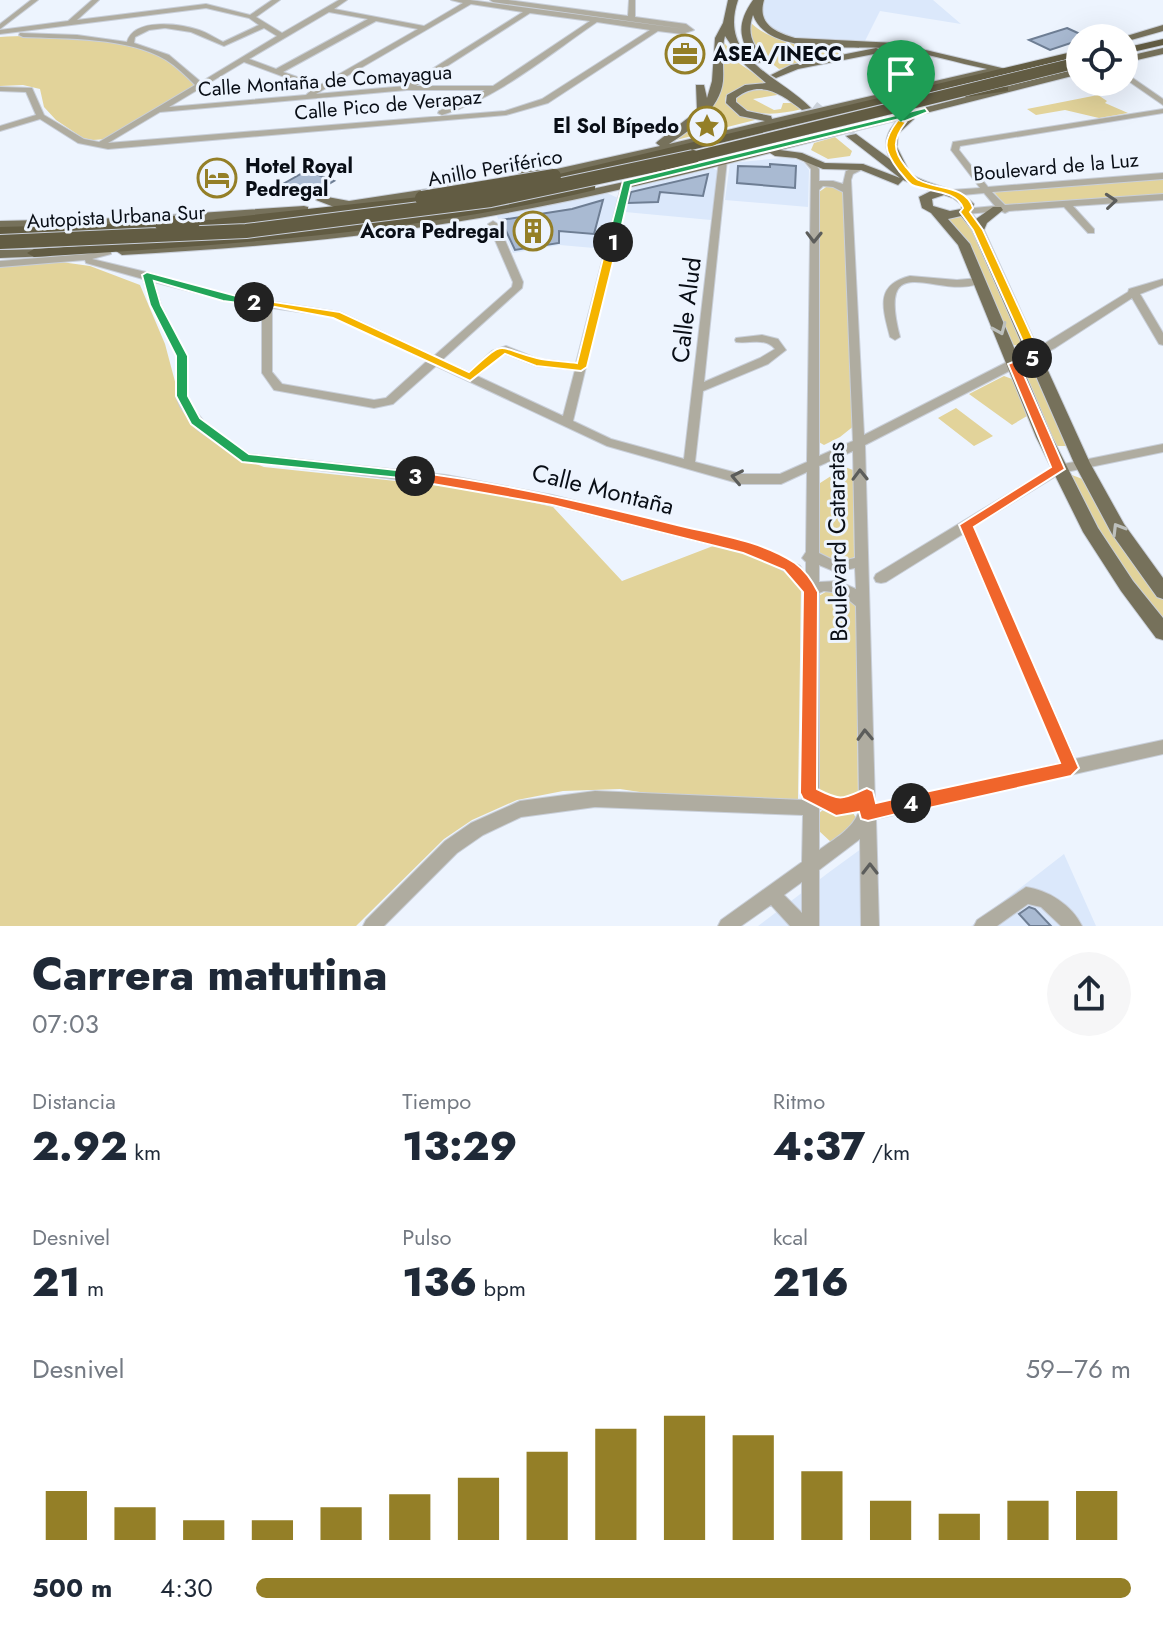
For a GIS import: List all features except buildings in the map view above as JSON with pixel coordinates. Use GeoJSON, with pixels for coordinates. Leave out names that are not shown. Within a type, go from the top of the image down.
{"type":"FeatureCollection","features":[{"type":"Feature","properties":{"kind":"highway"},"geometry":{"type":"LineString","coordinates":[[1138,46],[1163,40]]}},
{"type":"Feature","properties":{"kind":"highway","name":"Anillo Periférico"},"geometry":{"type":"LineString","coordinates":[[0,239],[188,226],[465,196],[535,184],[954,84],[1066,63]]}},
{"type":"Feature","properties":{"kind":"highway","name":"Autopista Urbana Sur"},"geometry":{"type":"LineString","coordinates":[[0,239],[246,231],[491,200],[1066,63]]}},
{"type":"Feature","properties":{"kind":"highway","name":"Anillo Periférico"},"geometry":{"type":"LineString","coordinates":[[0,239],[254,233],[497,202],[671,167],[966,93],[1066,64]]}},
{"type":"Feature","properties":{"kind":"highway"},"geometry":{"type":"LineString","coordinates":[[954,84],[986,73]]}},
{"type":"Feature","properties":{"kind":"highway"},"geometry":{"type":"LineString","coordinates":[[966,93],[1004,89]]}},
{"type":"Feature","properties":{"kind":"highway"},"geometry":{"type":"LineString","coordinates":[[664,145],[771,129]]}},
{"type":"Feature","properties":{"kind":"highway"},"geometry":{"type":"LineString","coordinates":[[123,222],[252,218],[383,204],[638,167]]}},
{"type":"Feature","properties":{"kind":"highway"},"geometry":{"type":"LineString","coordinates":[[34,253],[314,233],[410,221],[564,193],[638,167]]}},
{"type":"Feature","properties":{"kind":"highway"},"geometry":{"type":"LineString","coordinates":[[188,226],[301,211]]}},
{"type":"Feature","properties":{"kind":"main road"},"geometry":{"type":"LineString","coordinates":[[641,143],[664,145],[702,110],[715,91],[718,44],[733,0]]}},
{"type":"Feature","properties":{"kind":"main road"},"geometry":{"type":"LineString","coordinates":[[728,18],[734,47],[750,64],[810,107],[748,47],[742,33],[748,14],[758,0]]}},
{"type":"Feature","properties":{"kind":"main road"},"geometry":{"type":"LineString","coordinates":[[758,0],[756,11],[761,25],[785,39],[896,46],[965,64],[1007,68]]}},
{"type":"Feature","properties":{"kind":"main road"},"geometry":{"type":"LineString","coordinates":[[728,18],[748,14]]}},
{"type":"Feature","properties":{"kind":"main road"},"geometry":{"type":"LineString","coordinates":[[1138,46],[1163,40]]}},
{"type":"Feature","properties":{"kind":"main road"},"geometry":{"type":"LineString","coordinates":[[776,75],[795,67],[894,50],[924,56],[944,68],[943,76],[926,85]]}},
{"type":"Feature","properties":{"kind":"main road"},"geometry":{"type":"LineString","coordinates":[[0,225],[123,222],[349,205],[617,161],[664,145],[688,142],[926,85],[1007,68],[1066,62]]}},
{"type":"Feature","properties":{"kind":"main road"},"geometry":{"type":"LineString","coordinates":[[0,254],[108,252],[282,241],[389,228],[625,189],[723,160],[814,139],[852,138],[925,110],[1004,89],[1066,65]]}},
{"type":"Feature","properties":{"kind":"main road"},"geometry":{"type":"LineString","coordinates":[[700,87],[702,110]]}},
{"type":"Feature","properties":{"kind":"main road"},"geometry":{"type":"LineString","coordinates":[[784,90],[747,87],[735,93],[730,101],[736,109],[748,115],[788,118]]}},
{"type":"Feature","properties":{"kind":"main road"},"geometry":{"type":"LineString","coordinates":[[913,182],[891,155],[889,145],[899,123],[925,110]]}},
{"type":"Feature","properties":{"kind":"main road"},"geometry":{"type":"LineString","coordinates":[[814,139],[807,150],[822,161],[835,162],[850,159],[857,153],[852,138]]}},
{"type":"Feature","properties":{"kind":"main road"},"geometry":{"type":"LineString","coordinates":[[852,138],[961,238],[1058,469],[1114,568],[1163,632]]}},
{"type":"Feature","properties":{"kind":"main road"},"geometry":{"type":"LineString","coordinates":[[852,138],[913,182],[966,201],[966,212],[978,230],[1082,463],[1118,529],[1163,592]]}},
{"type":"Feature","properties":{"kind":"main road"},"geometry":{"type":"LineString","coordinates":[[737,157],[781,153],[798,155],[827,166],[863,167],[898,181]]}},
{"type":"Feature","properties":{"kind":"main road"},"geometry":{"type":"LineString","coordinates":[[522,173],[554,173]]}},
{"type":"Feature","properties":{"kind":"main road"},"geometry":{"type":"LineString","coordinates":[[449,185],[466,186]]}},
{"type":"Feature","properties":{"kind":"main road"},"geometry":{"type":"LineString","coordinates":[[924,201],[928,194],[946,192]]}},
{"type":"Feature","properties":{"kind":"main road"},"geometry":{"type":"LineString","coordinates":[[322,200],[349,205]]}},
{"type":"Feature","properties":{"kind":"main road"},"geometry":{"type":"LineString","coordinates":[[978,230],[981,221],[1001,210]]}},
{"type":"Feature","properties":{"kind":"main road"},"geometry":{"type":"LineString","coordinates":[[937,213],[955,215],[966,212]]}},
{"type":"Feature","properties":{"kind":"street"},"geometry":{"type":"LineString","coordinates":[[0,31],[35,0]]}},
{"type":"Feature","properties":{"kind":"street"},"geometry":{"type":"LineString","coordinates":[[69,24],[96,0]]}},
{"type":"Feature","properties":{"kind":"street"},"geometry":{"type":"LineString","coordinates":[[137,14],[153,0]]}},
{"type":"Feature","properties":{"kind":"street"},"geometry":{"type":"LineString","coordinates":[[206,6],[215,0]]}},
{"type":"Feature","properties":{"kind":"street"},"geometry":{"type":"LineString","coordinates":[[251,17],[277,0]]}},
{"type":"Feature","properties":{"kind":"street"},"geometry":{"type":"LineString","coordinates":[[0,89],[16,87],[31,91],[35,108],[41,116],[81,141],[99,145],[344,0]]}},
{"type":"Feature","properties":{"kind":"street"},"geometry":{"type":"LineString","coordinates":[[454,0],[530,10],[548,10],[571,10],[691,29],[684,32],[596,20],[548,10],[515,1],[493,0]]}},
{"type":"Feature","properties":{"kind":"street"},"geometry":{"type":"LineString","coordinates":[[571,10],[573,0]]}},
{"type":"Feature","properties":{"kind":"street"},"geometry":{"type":"LineString","coordinates":[[631,18],[632,0]]}},
{"type":"Feature","properties":{"kind":"street"},"geometry":{"type":"LineString","coordinates":[[306,97],[470,2]]}},
{"type":"Feature","properties":{"kind":"street"},"geometry":{"type":"LineString","coordinates":[[0,31],[206,6],[251,17],[283,37]]}},
{"type":"Feature","properties":{"kind":"street"},"geometry":{"type":"LineString","coordinates":[[329,10],[425,28]]}},
{"type":"Feature","properties":{"kind":"street"},"geometry":{"type":"LineString","coordinates":[[407,88],[530,10]]}},
{"type":"Feature","properties":{"kind":"street"},"geometry":{"type":"LineString","coordinates":[[277,72],[374,19]]}},
{"type":"Feature","properties":{"kind":"street"},"geometry":{"type":"LineString","coordinates":[[419,120],[458,108],[596,20]]}},
{"type":"Feature","properties":{"kind":"street"},"geometry":{"type":"LineString","coordinates":[[130,45],[132,36],[148,28],[181,28],[199,32],[224,44],[265,25]]}},
{"type":"Feature","properties":{"kind":"street"},"geometry":{"type":"LineString","coordinates":[[39,36],[33,32],[42,27]]}},
{"type":"Feature","properties":{"kind":"street","name":"Calle Pico de Verapaz"},"geometry":{"type":"LineString","coordinates":[[99,145],[506,113],[545,101],[657,28]]}},
{"type":"Feature","properties":{"kind":"street"},"geometry":{"type":"LineString","coordinates":[[0,31],[130,45],[168,58],[201,86]]}},
{"type":"Feature","properties":{"kind":"street"},"geometry":{"type":"LineString","coordinates":[[244,60],[321,88]]}},
{"type":"Feature","properties":{"kind":"street"},"geometry":{"type":"LineString","coordinates":[[1138,84],[1163,103]]}},
{"type":"Feature","properties":{"kind":"street","name":"Calle Montaña de Comayagua"},"geometry":{"type":"LineString","coordinates":[[160,110],[407,88],[493,88]]}},
{"type":"Feature","properties":{"kind":"street"},"geometry":{"type":"LineString","coordinates":[[454,117],[458,108]]}},
{"type":"Feature","properties":{"kind":"street"},"geometry":{"type":"LineString","coordinates":[[1001,210],[955,150],[956,144],[1163,111]]}},
{"type":"Feature","properties":{"kind":"street"},"geometry":{"type":"LineString","coordinates":[[0,129],[41,116]]}},
{"type":"Feature","properties":{"kind":"street"},"geometry":{"type":"LineString","coordinates":[[141,121],[132,134],[141,144]]}},
{"type":"Feature","properties":{"kind":"street"},"geometry":{"type":"LineString","coordinates":[[0,138],[20,123]]}},
{"type":"Feature","properties":{"kind":"street","name":"Calle Alud"},"geometry":{"type":"LineString","coordinates":[[689,465],[723,160]]}},
{"type":"Feature","properties":{"kind":"street","name":"Boulevard Cataratas"},"geometry":{"type":"LineString","coordinates":[[808,161],[815,169],[810,926]]}},
{"type":"Feature","properties":{"kind":"street"},"geometry":{"type":"LineString","coordinates":[[849,193],[848,175],[863,167]]}},
{"type":"Feature","properties":{"kind":"street","name":"Boulevard de la Luz"},"geometry":{"type":"LineString","coordinates":[[946,192],[1163,176]]}},
{"type":"Feature","properties":{"kind":"street"},"geometry":{"type":"LineString","coordinates":[[815,190],[821,183],[829,183],[843,187],[849,193]]}},
{"type":"Feature","properties":{"kind":"street"},"geometry":{"type":"LineString","coordinates":[[567,423],[625,189]]}},
{"type":"Feature","properties":{"kind":"street","name":"Boulevard Cataratas"},"geometry":{"type":"LineString","coordinates":[[849,193],[859,443],[870,926]]}},
{"type":"Feature","properties":{"kind":"street","name":"Boulevard de la Luz"},"geometry":{"type":"LineString","coordinates":[[966,212],[1163,197]]}},
{"type":"Feature","properties":{"kind":"street"},"geometry":{"type":"LineString","coordinates":[[1067,205],[1091,231]]}},
{"type":"Feature","properties":{"kind":"street"},"geometry":{"type":"LineString","coordinates":[[267,304],[267,373],[278,387],[383,403],[396,397],[518,285],[493,224]]}},
{"type":"Feature","properties":{"kind":"street"},"geometry":{"type":"LineString","coordinates":[[0,264],[88,257],[108,252]]}},
{"type":"Feature","properties":{"kind":"street"},"geometry":{"type":"LineString","coordinates":[[120,269],[118,264],[124,256]]}},
{"type":"Feature","properties":{"kind":"street"},"geometry":{"type":"LineString","coordinates":[[89,261],[223,297],[336,314],[621,447],[741,479],[811,480]]}},
{"type":"Feature","properties":{"kind":"street","name":"Calle Montaña"},"geometry":{"type":"LineString","coordinates":[[147,275],[156,305],[182,356],[182,396],[187,408],[202,427],[246,458],[498,488],[746,548],[783,563],[800,575],[810,592]]}},
{"type":"Feature","properties":{"kind":"street"},"geometry":{"type":"LineString","coordinates":[[895,337],[889,303],[890,292],[898,284],[918,279],[958,283],[979,281]]}},
{"type":"Feature","properties":{"kind":"street"},"geometry":{"type":"LineString","coordinates":[[781,479],[1013,364],[1036,356],[1133,291],[1163,282]]}},
{"type":"Feature","properties":{"kind":"street"},"geometry":{"type":"LineString","coordinates":[[1133,291],[1163,342]]}},
{"type":"Feature","properties":{"kind":"street"},"geometry":{"type":"LineString","coordinates":[[698,389],[764,361],[781,350],[774,341],[762,338],[740,340]]}},
{"type":"Feature","properties":{"kind":"street"},"geometry":{"type":"LineString","coordinates":[[470,377],[496,353],[506,350],[536,362],[581,367]]}},
{"type":"Feature","properties":{"kind":"street"},"geometry":{"type":"LineString","coordinates":[[881,578],[1058,469],[1163,448]]}},
{"type":"Feature","properties":{"kind":"street"},"geometry":{"type":"LineString","coordinates":[[966,525],[1071,768]]}},
{"type":"Feature","properties":{"kind":"street"},"geometry":{"type":"LineString","coordinates":[[783,563],[798,564],[811,555],[836,567],[860,562]]}},
{"type":"Feature","properties":{"kind":"street"},"geometry":{"type":"LineString","coordinates":[[810,592],[821,586],[834,586],[847,590],[862,603]]}},
{"type":"Feature","properties":{"kind":"street"},"geometry":{"type":"LineString","coordinates":[[372,926],[451,847],[477,829],[520,809],[595,799],[809,800],[836,808],[1071,768],[1163,747]]}},
{"type":"Feature","properties":{"kind":"street"},"geometry":{"type":"LineString","coordinates":[[727,926],[854,834],[867,805]]}},
{"type":"Feature","properties":{"kind":"street"},"geometry":{"type":"LineString","coordinates":[[771,893],[802,926]]}},
{"type":"Feature","properties":{"kind":"street"},"geometry":{"type":"LineString","coordinates":[[983,926],[1026,895],[1037,896],[1053,904],[1073,926]]}},
{"type":"Feature","properties":{"kind":"shaded area"},"geometry":{"type":"Polygon","coordinates":[[[763,0],[933,0],[961,24],[880,11],[865,41],[794,38],[772,31],[762,18],[763,0]]]}},
{"type":"Feature","properties":{"kind":"shaded area"},"geometry":{"type":"Polygon","coordinates":[[[751,23],[781,40],[838,46],[845,55],[779,69],[754,43],[751,23]]]}},
{"type":"Feature","properties":{"kind":"shaded area"},"geometry":{"type":"Polygon","coordinates":[[[0,37],[60,37],[126,45],[162,58],[197,86],[106,139],[83,138],[56,120],[44,107],[40,89],[23,85],[0,86],[0,37]]]}},
{"type":"Feature","properties":{"kind":"shaded area"},"geometry":{"type":"Polygon","coordinates":[[[723,41],[740,64],[771,85],[747,85],[726,96],[725,101],[739,114],[759,119],[672,141],[707,109],[723,41]]]}},
{"type":"Feature","properties":{"kind":"shaded area"},"geometry":{"type":"Polygon","coordinates":[[[750,88],[773,89],[777,95],[753,99],[774,110],[781,109],[783,103],[794,103],[802,109],[767,114],[735,104],[734,95],[750,88]]]}},
{"type":"Feature","properties":{"kind":"shaded area"},"geometry":{"type":"Polygon","coordinates":[[[1100,96],[1107,101],[1105,103],[1128,113],[1099,118],[1065,110],[1036,115],[1027,109],[1100,96]]]}},
{"type":"Feature","properties":{"kind":"shaded area"},"geometry":{"type":"Polygon","coordinates":[[[835,137],[852,151],[850,156],[828,159],[811,150],[814,143],[835,137]]]}},
{"type":"Feature","properties":{"kind":"shaded area"},"geometry":{"type":"Polygon","coordinates":[[[791,157],[804,163],[809,170],[808,207],[725,200],[730,163],[791,157]]]}},
{"type":"Feature","properties":{"kind":"shaded area"},"geometry":{"type":"Polygon","coordinates":[[[711,167],[718,171],[711,220],[625,212],[630,190],[635,186],[711,167]]]}},
{"type":"Feature","properties":{"kind":"shaded area"},"geometry":{"type":"Polygon","coordinates":[[[1163,178],[1163,195],[1006,206],[994,192],[1163,178]]]}},
{"type":"Feature","properties":{"kind":"shaded area"},"geometry":{"type":"Polygon","coordinates":[[[829,185],[845,192],[855,425],[824,445],[817,441],[819,192],[829,185]]]}},
{"type":"Feature","properties":{"kind":"shaded area"},"geometry":{"type":"Polygon","coordinates":[[[607,193],[618,198],[605,249],[560,245],[513,253],[497,216],[607,193]]]}},
{"type":"Feature","properties":{"kind":"shaded area"},"geometry":{"type":"Polygon","coordinates":[[[966,216],[1024,346],[1012,345],[967,243],[948,219],[966,216]]]}},
{"type":"Feature","properties":{"kind":"shaded area"},"geometry":{"type":"Polygon","coordinates":[[[54,261],[90,266],[140,285],[165,344],[182,408],[199,431],[233,455],[264,467],[471,489],[553,507],[622,581],[713,546],[757,556],[791,573],[801,588],[798,800],[653,794],[620,789],[563,791],[517,800],[472,820],[444,839],[356,926],[0,926],[0,267],[54,261]]]}},
{"type":"Feature","properties":{"kind":"shaded area"},"geometry":{"type":"Polygon","coordinates":[[[1023,367],[1033,368],[1068,443],[1066,446],[1056,446],[1023,367]]]}},
{"type":"Feature","properties":{"kind":"shaded area"},"geometry":{"type":"Polygon","coordinates":[[[1004,376],[1012,379],[1027,416],[1012,425],[969,394],[1004,376]]]}},
{"type":"Feature","properties":{"kind":"shaded area"},"geometry":{"type":"Polygon","coordinates":[[[956,408],[993,436],[974,446],[938,418],[956,408]]]}},
{"type":"Feature","properties":{"kind":"shaded area"},"geometry":{"type":"Polygon","coordinates":[[[845,467],[853,470],[854,557],[844,564],[817,556],[817,485],[845,467]]]}},
{"type":"Feature","properties":{"kind":"shaded area"},"geometry":{"type":"Polygon","coordinates":[[[1070,477],[1085,480],[1163,600],[1163,624],[1107,549],[1070,477]]]}},
{"type":"Feature","properties":{"kind":"shaded area"},"geometry":{"type":"Polygon","coordinates":[[[829,590],[840,591],[856,605],[858,799],[852,802],[816,796],[817,597],[829,590]]]}},
{"type":"Feature","properties":{"kind":"shaded area"},"geometry":{"type":"Polygon","coordinates":[[[824,809],[853,813],[858,821],[832,843],[818,830],[818,814],[824,809]]]}},
{"type":"Feature","properties":{"kind":"shaded area"},"geometry":{"type":"Polygon","coordinates":[[[865,846],[864,926],[758,926],[828,873],[865,846]]]}},
{"type":"Feature","properties":{"kind":"shaded area"},"geometry":{"type":"Polygon","coordinates":[[[1064,854],[1096,926],[971,926],[1064,854]]]}},
{"type":"Feature","properties":{"kind":"tunnel"},"geometry":{"type":"LineString","coordinates":[[814,106],[852,136]]}},
{"type":"Feature","properties":{"kind":"place","name":"ASEA/INECC"},"geometry":{"type":"Point","coordinates":[685,54]}},
{"type":"Feature","properties":{"kind":"place","name":"El Sol Bípedo"},"geometry":{"type":"Point","coordinates":[707,126]}},
{"type":"Feature","properties":{"kind":"place","name":"Hotel Royal Pedregal"},"geometry":{"type":"Point","coordinates":[217,178]}},
{"type":"Feature","properties":{"kind":"place","name":"Acora Pedregal"},"geometry":{"type":"Point","coordinates":[533,231]}},
{"type":"Feature","properties":{"kind":"route"},"geometry":{"type":"LineString","coordinates":[[925,110],[901,122],[891,135],[891,155],[913,182],[928,189],[957,195],[966,201],[968,208],[965,212],[978,230],[1036,356],[1013,364],[1058,469],[966,525],[1071,768],[868,813],[867,796],[851,807],[829,806],[809,793],[810,592],[800,575],[789,566],[746,548],[498,488],[246,458],[195,421],[184,402],[182,356],[156,305],[147,275],[223,297],[336,314],[470,377],[496,353],[506,350],[536,362],[581,367],[626,183],[925,110]]}}]}
